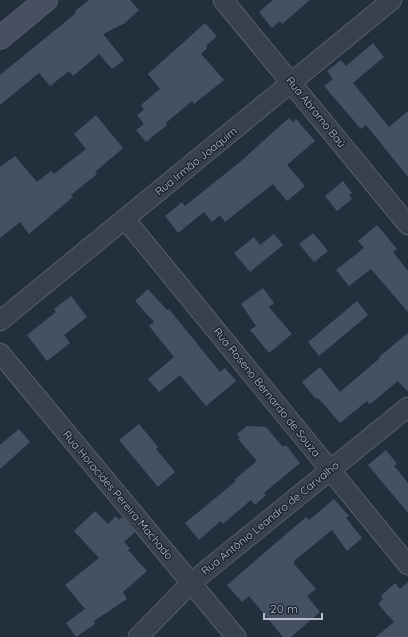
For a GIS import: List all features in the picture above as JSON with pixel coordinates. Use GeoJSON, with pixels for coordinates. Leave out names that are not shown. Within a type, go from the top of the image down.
{"type":"FeatureCollection","features":[{"type":"Feature","properties":{"kind":"main road"},"geometry":{"type":"LineString","coordinates":[[0,38],[46,0]]}},
{"type":"Feature","properties":{"kind":"street","name":"Rua Abramo Baú"},"geometry":{"type":"LineString","coordinates":[[223,0],[408,225]]}},
{"type":"Feature","properties":{"kind":"street","name":"Rua Irmão Joaquim"},"geometry":{"type":"LineString","coordinates":[[0,321],[392,0]]}},
{"type":"Feature","properties":{"kind":"street","name":"Rua Roseno Bernardo de Souza"},"geometry":{"type":"LineString","coordinates":[[125,219],[408,565]]}},
{"type":"Feature","properties":{"kind":"street","name":"Rua Horacides Pereira Machado"},"geometry":{"type":"LineString","coordinates":[[0,353],[236,637]]}},
{"type":"Feature","properties":{"kind":"street","name":"Rua Antônio Leandro de Carvalho"},"geometry":{"type":"LineString","coordinates":[[138,637],[191,582],[408,407]]}},
{"type":"Feature","properties":{"kind":"building"},"geometry":{"type":"Polygon","coordinates":[[[89,0],[130,0],[139,10],[125,23],[103,34],[124,60],[112,69],[99,54],[73,76],[69,71],[50,86],[39,73],[0,105],[0,75],[76,13],[75,11],[89,0]]]}},
{"type":"Feature","properties":{"kind":"building"},"geometry":{"type":"Polygon","coordinates":[[[273,0],[310,0],[282,24],[280,21],[272,28],[259,12],[273,0]]]}},
{"type":"Feature","properties":{"kind":"building"},"geometry":{"type":"Polygon","coordinates":[[[205,23],[217,36],[206,46],[207,48],[201,54],[224,80],[194,104],[192,101],[166,123],[167,125],[146,142],[136,130],[144,124],[137,115],[144,110],[141,105],[160,89],[148,74],[205,23]]]}},
{"type":"Feature","properties":{"kind":"building"},"geometry":{"type":"Polygon","coordinates":[[[373,43],[384,57],[353,83],[389,127],[408,111],[408,177],[366,125],[361,129],[324,86],[333,79],[327,71],[341,60],[346,66],[373,43]]]}},
{"type":"Feature","properties":{"kind":"building"},"geometry":{"type":"Polygon","coordinates":[[[96,115],[123,148],[95,172],[97,174],[71,195],[73,197],[29,234],[20,222],[0,238],[0,167],[15,156],[37,182],[51,171],[54,174],[86,149],[74,134],[96,115]]]}},
{"type":"Feature","properties":{"kind":"building"},"geometry":{"type":"Polygon","coordinates":[[[289,118],[293,122],[296,119],[315,141],[287,165],[305,186],[287,201],[273,184],[225,222],[220,215],[212,222],[204,212],[178,233],[165,216],[182,202],[185,206],[241,161],[289,118]]]}},
{"type":"Feature","properties":{"kind":"building"},"geometry":{"type":"Polygon","coordinates":[[[343,181],[352,193],[349,195],[352,199],[337,211],[325,196],[343,181]]]}},
{"type":"Feature","properties":{"kind":"building"},"geometry":{"type":"Polygon","coordinates":[[[377,225],[397,249],[393,252],[408,271],[408,312],[371,269],[349,286],[336,270],[364,248],[358,241],[377,225]]]}},
{"type":"Feature","properties":{"kind":"building"},"geometry":{"type":"Polygon","coordinates":[[[313,233],[328,251],[314,262],[299,244],[313,233]]]}},
{"type":"Feature","properties":{"kind":"building"},"geometry":{"type":"Polygon","coordinates":[[[274,234],[283,245],[250,272],[234,253],[254,237],[260,245],[274,234]]]}},
{"type":"Feature","properties":{"kind":"building"},"geometry":{"type":"Polygon","coordinates":[[[263,288],[274,303],[269,307],[292,334],[269,353],[250,330],[256,326],[241,304],[263,288]]]}},
{"type":"Feature","properties":{"kind":"building"},"geometry":{"type":"Polygon","coordinates":[[[148,289],[167,310],[169,309],[220,372],[225,368],[236,381],[206,406],[180,375],[159,392],[148,379],[174,357],[149,326],[154,322],[135,301],[148,289]]]}},
{"type":"Feature","properties":{"kind":"building"},"geometry":{"type":"Polygon","coordinates":[[[71,296],[87,317],[64,335],[70,343],[47,361],[27,335],[56,312],[54,309],[71,296]]]}},
{"type":"Feature","properties":{"kind":"building"},"geometry":{"type":"Polygon","coordinates":[[[357,301],[368,315],[319,356],[308,342],[357,301]]]}},
{"type":"Feature","properties":{"kind":"building"},"geometry":{"type":"Polygon","coordinates":[[[408,333],[408,392],[398,381],[370,404],[367,401],[340,423],[318,398],[316,399],[302,382],[320,367],[340,392],[408,333]]]}},
{"type":"Feature","properties":{"kind":"building"},"geometry":{"type":"Polygon","coordinates":[[[139,424],[158,447],[156,449],[175,472],[158,487],[119,440],[139,424]]]}},
{"type":"Feature","properties":{"kind":"building"},"geometry":{"type":"Polygon","coordinates":[[[247,426],[266,427],[283,447],[286,445],[300,463],[264,493],[266,495],[255,505],[251,500],[223,524],[221,521],[199,540],[185,523],[236,481],[234,480],[257,461],[238,439],[240,437],[237,434],[247,426]]]}},
{"type":"Feature","properties":{"kind":"building"},"geometry":{"type":"Polygon","coordinates":[[[19,429],[30,442],[0,469],[0,445],[19,429]]]}},
{"type":"Feature","properties":{"kind":"building"},"geometry":{"type":"Polygon","coordinates":[[[386,450],[397,464],[394,466],[408,483],[408,513],[368,465],[386,450]]]}},
{"type":"Feature","properties":{"kind":"building"},"geometry":{"type":"Polygon","coordinates":[[[334,499],[349,516],[346,518],[362,538],[347,551],[332,530],[294,561],[294,564],[316,589],[307,596],[320,612],[291,637],[283,637],[249,596],[242,602],[227,585],[306,517],[309,520],[334,499]]]}},
{"type":"Feature","properties":{"kind":"building"},"geometry":{"type":"Polygon","coordinates":[[[95,511],[108,524],[116,516],[119,520],[122,517],[135,532],[124,542],[130,548],[128,550],[147,571],[123,592],[127,599],[94,621],[95,624],[76,637],[66,623],[85,609],[65,585],[99,558],[74,531],[95,511]]]}},
{"type":"Feature","properties":{"kind":"building"},"geometry":{"type":"Polygon","coordinates":[[[408,582],[408,637],[376,637],[394,622],[378,604],[383,599],[381,596],[395,583],[400,589],[408,582]]]}}]}
